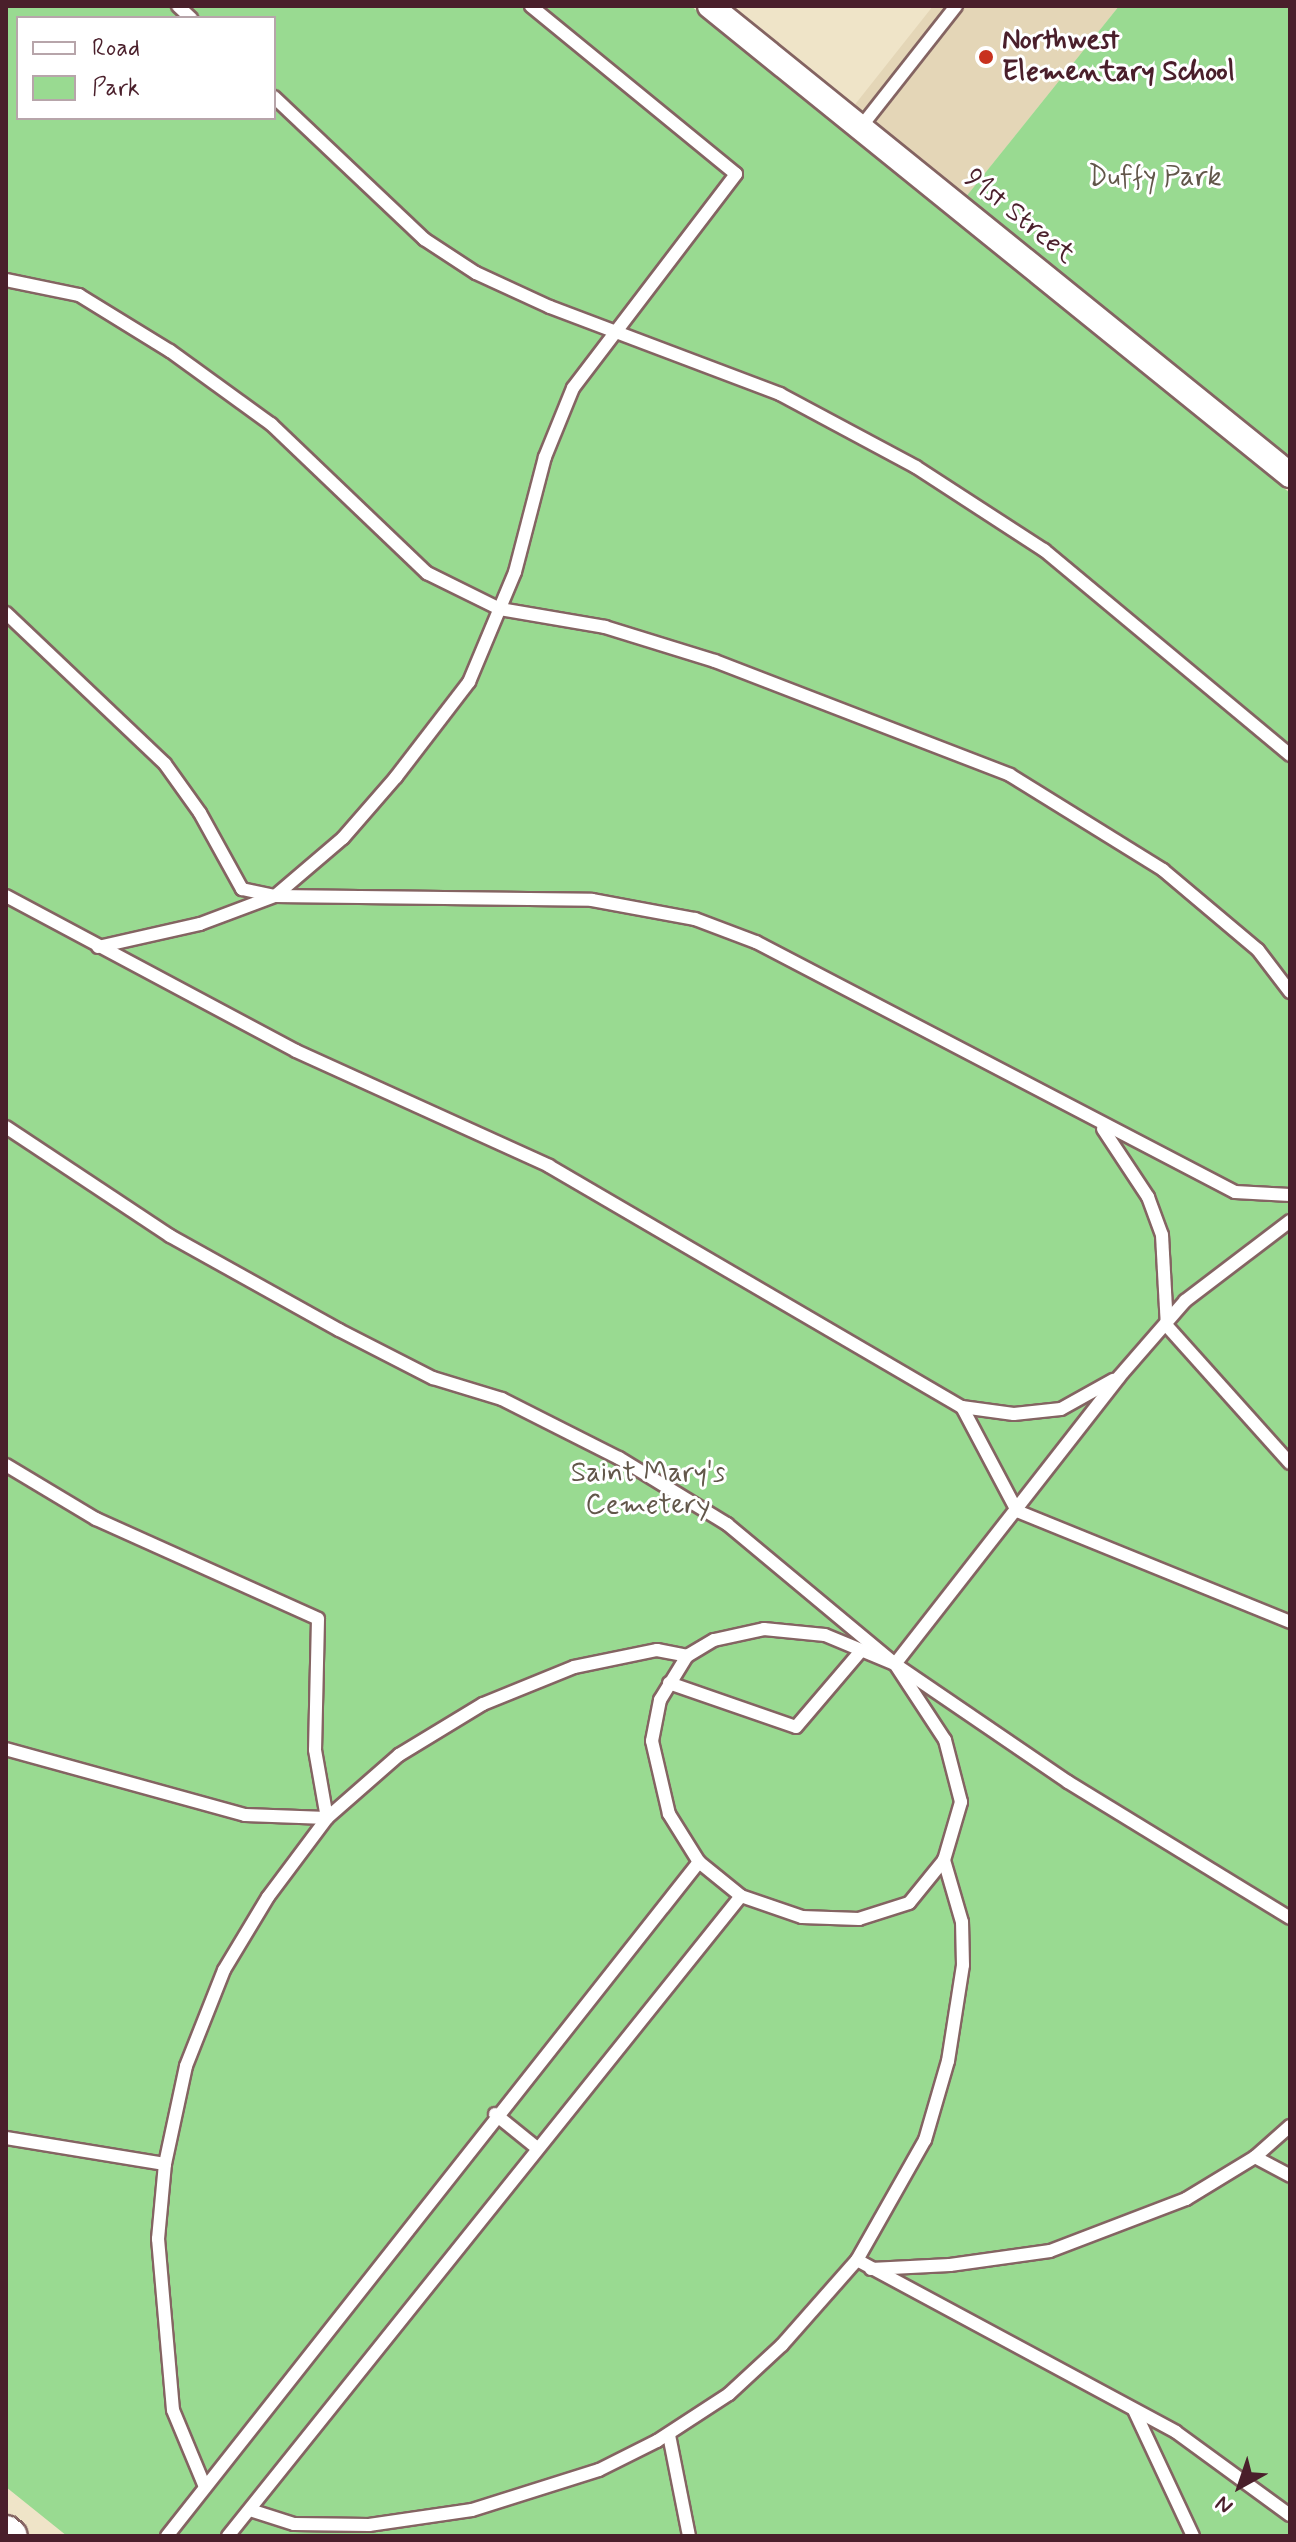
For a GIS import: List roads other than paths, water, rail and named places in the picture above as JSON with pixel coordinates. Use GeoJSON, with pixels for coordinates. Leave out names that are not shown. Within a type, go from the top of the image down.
{"type":"FeatureCollection","features":[{"type":"Feature","properties":{"kind":"street","name":"91st Street"},"geometry":{"type":"LineString","coordinates":[[718,8],[860,128],[1290,475]]}},
{"type":"Feature","properties":{"kind":"lane"},"geometry":{"type":"LineString","coordinates":[[98,947],[200,924],[275,896],[343,838],[396,777],[469,682],[500,609],[545,457],[573,388],[736,174],[531,6]]}},
{"type":"Feature","properties":{"kind":"lane"},"geometry":{"type":"LineString","coordinates":[[860,128],[956,6]]}},
{"type":"Feature","properties":{"kind":"lane"},"geometry":{"type":"LineString","coordinates":[[276,99],[424,239],[476,273],[613,332],[780,394],[916,467],[1044,550],[1290,755]]}},
{"type":"Feature","properties":{"kind":"lane"},"geometry":{"type":"LineString","coordinates":[[6,280],[79,295],[170,351],[271,424],[427,573],[500,609],[605,627],[715,661],[1010,775],[1163,870],[1258,950],[1290,992]]}},
{"type":"Feature","properties":{"kind":"lane"},"geometry":{"type":"LineString","coordinates":[[6,613],[165,764],[200,813],[242,889],[275,896],[592,900],[695,919],[756,942],[1102,1127],[1235,1192],[1290,1195]]}},
{"type":"Feature","properties":{"kind":"lane"},"geometry":{"type":"LineString","coordinates":[[6,896],[296,1051],[549,1166],[962,1407],[1014,1414],[1061,1409],[1119,1377]]}},
{"type":"Feature","properties":{"kind":"lane"},"geometry":{"type":"LineString","coordinates":[[6,1127],[170,1236],[339,1330],[433,1378],[502,1399],[619,1458],[727,1524],[895,1664],[1068,1782],[1290,1918]]}},
{"type":"Feature","properties":{"kind":"lane"},"geometry":{"type":"LineString","coordinates":[[1102,1127],[1148,1197],[1162,1235],[1167,1326],[1290,1463]]}},
{"type":"Feature","properties":{"kind":"lane"},"geometry":{"type":"LineString","coordinates":[[895,1664],[1119,1377],[1167,1326],[1185,1301],[1290,1221]]}},
{"type":"Feature","properties":{"kind":"lane"},"geometry":{"type":"LineString","coordinates":[[962,1407],[1017,1511],[1290,1622]]}},
{"type":"Feature","properties":{"kind":"lane"},"geometry":{"type":"LineString","coordinates":[[6,1465],[96,1519],[318,1619],[315,1750],[327,1818]]}},
{"type":"Feature","properties":{"kind":"lane"},"geometry":{"type":"LineString","coordinates":[[764,1629],[825,1635],[895,1664],[945,1740],[961,1802],[944,1860],[909,1903],[859,1919],[802,1917],[741,1896],[699,1862],[669,1814],[654,1766],[652,1741],[660,1700],[687,1656],[714,1640],[764,1629]]}},
{"type":"Feature","properties":{"kind":"lane"},"geometry":{"type":"LineString","coordinates":[[205,2487],[173,2410],[162,2333],[158,2239],[165,2164],[186,2066],[224,1970],[268,1897],[327,1818],[399,1755],[483,1704],[574,1667],[657,1650],[687,1656]]}},
{"type":"Feature","properties":{"kind":"lane"},"geometry":{"type":"LineString","coordinates":[[669,1683],[796,1727],[861,1651]]}},
{"type":"Feature","properties":{"kind":"lane"},"geometry":{"type":"LineString","coordinates":[[6,1749],[245,1815],[327,1818]]}},
{"type":"Feature","properties":{"kind":"lane"},"geometry":{"type":"LineString","coordinates":[[250,2510],[294,2524],[369,2525],[472,2510],[599,2470],[669,2435],[729,2394],[782,2345],[857,2260],[925,2140],[948,2061],[963,1965],[962,1922],[944,1860]]}},
{"type":"Feature","properties":{"kind":"lane"},"geometry":{"type":"LineString","coordinates":[[167,2536],[495,2114],[699,1862]]}},
{"type":"Feature","properties":{"kind":"lane"},"geometry":{"type":"LineString","coordinates":[[228,2536],[741,1896]]}},
{"type":"Feature","properties":{"kind":"lane"},"geometry":{"type":"LineString","coordinates":[[495,2114],[537,2148]]}},
{"type":"Feature","properties":{"kind":"lane"},"geometry":{"type":"LineString","coordinates":[[871,2269],[950,2265],[1050,2251],[1186,2199],[1255,2157],[1290,2126]]}},
{"type":"Feature","properties":{"kind":"lane"},"geometry":{"type":"LineString","coordinates":[[6,2138],[165,2164]]}},
{"type":"Feature","properties":{"kind":"lane"},"geometry":{"type":"LineString","coordinates":[[1255,2157],[1290,2176]]}},
{"type":"Feature","properties":{"kind":"lane"},"geometry":{"type":"LineString","coordinates":[[857,2260],[1176,2432],[1290,2515]]}},
{"type":"Feature","properties":{"kind":"lane"},"geometry":{"type":"LineString","coordinates":[[1134,2410],[1193,2536]]}},
{"type":"Feature","properties":{"kind":"lane"},"geometry":{"type":"LineString","coordinates":[[669,2435],[689,2536]]}},
{"type":"Feature","properties":{"kind":"place","name":"Northwest Elementary School"},"geometry":{"type":"Point","coordinates":[986,57]}},
{"type":"Feature","properties":{"kind":"park label","name":"Duffy Park"},"geometry":{"type":"Point","coordinates":[1155,178]}},
{"type":"Feature","properties":{"kind":"park label","name":"Saint Mary's Cemetery"},"geometry":{"type":"Point","coordinates":[648,1490]}}]}
